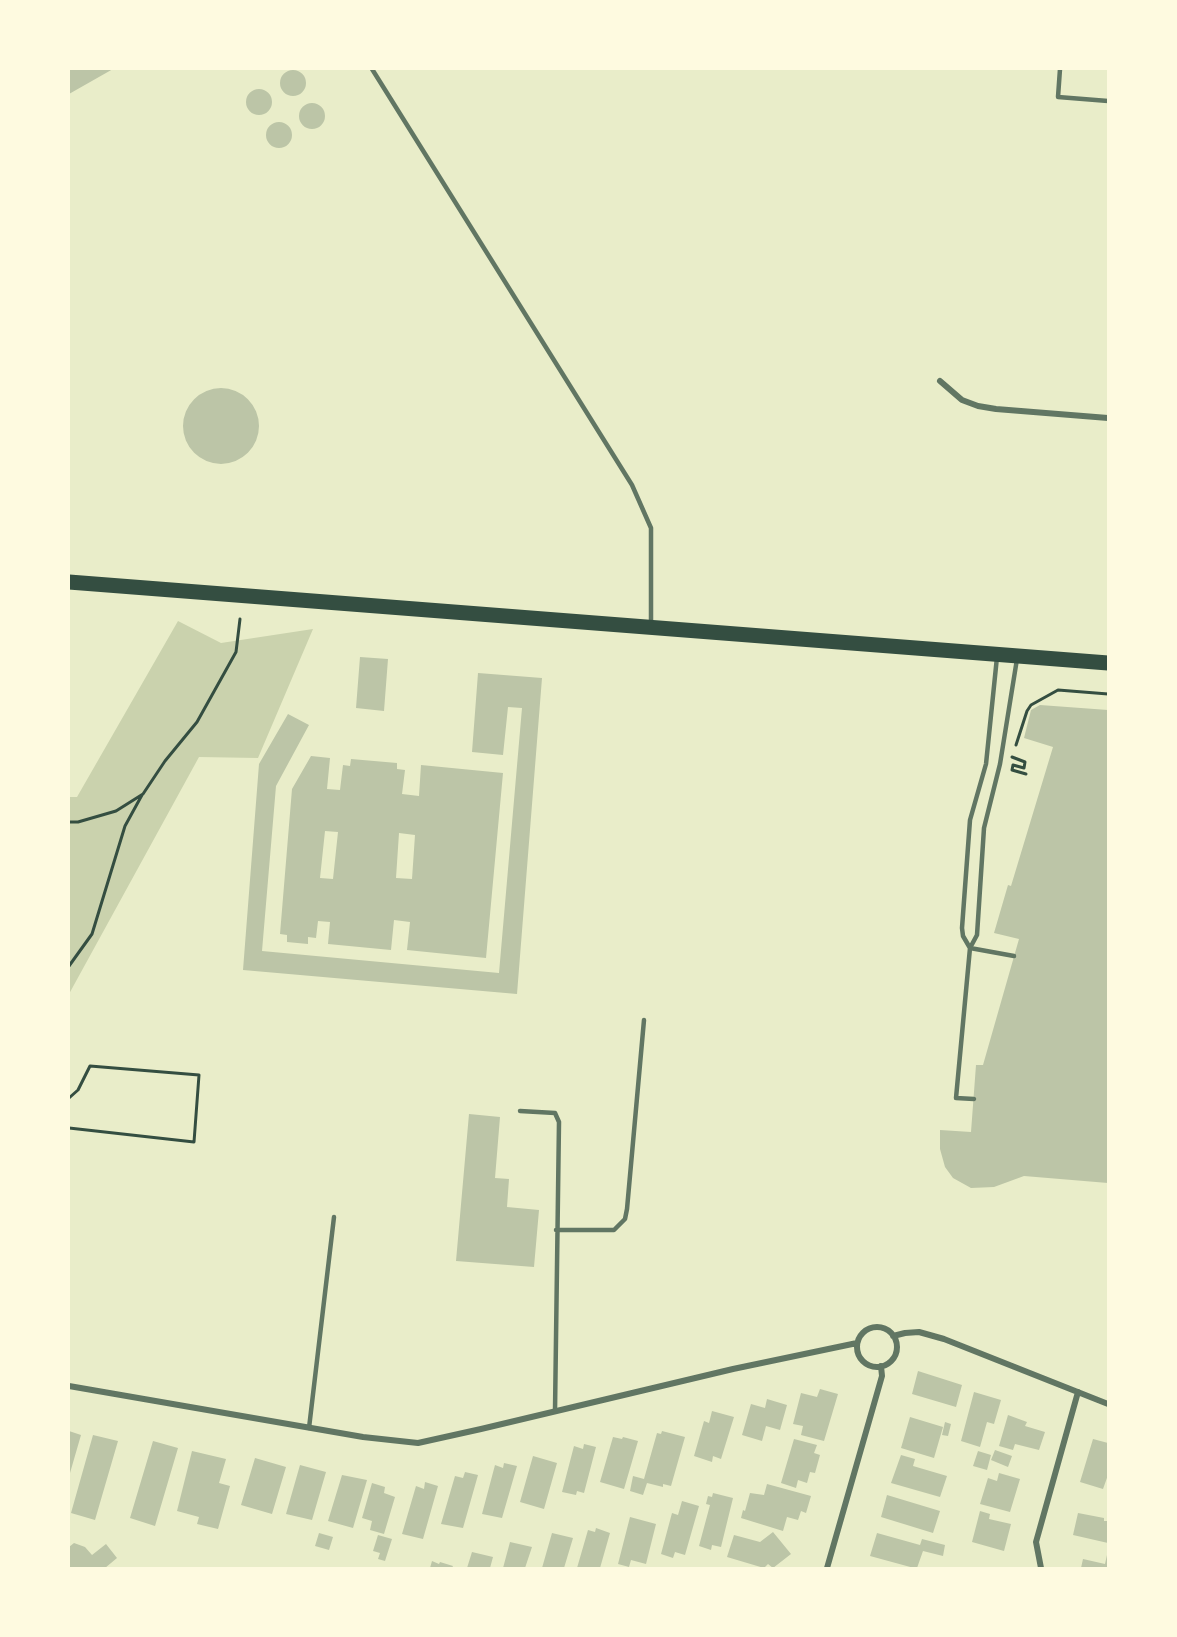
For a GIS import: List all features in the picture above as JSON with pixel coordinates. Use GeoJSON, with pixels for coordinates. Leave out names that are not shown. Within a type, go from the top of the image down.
{"type":"FeatureCollection","features":[{"type":"Feature","properties":{"kind":"main road"},"geometry":{"type":"LineString","coordinates":[[69,582],[1108,663]]}},
{"type":"Feature","properties":{"kind":"street"},"geometry":{"type":"LineString","coordinates":[[940,381],[962,400],[978,406],[1108,418]]}},
{"type":"Feature","properties":{"kind":"street"},"geometry":{"type":"LineString","coordinates":[[877,1327],[889,1331],[893,1336],[896,1341],[896,1352],[890,1361],[881,1366],[868,1365],[859,1355],[857,1343],[864,1331],[877,1327]]}},
{"type":"Feature","properties":{"kind":"street"},"geometry":{"type":"LineString","coordinates":[[893,1336],[912,1332],[930,1334],[1108,1404]]}},
{"type":"Feature","properties":{"kind":"street"},"geometry":{"type":"LineString","coordinates":[[69,1386],[363,1437],[418,1443],[733,1369],[857,1343]]}},
{"type":"Feature","properties":{"kind":"street"},"geometry":{"type":"LineString","coordinates":[[827,1568],[882,1376],[881,1366]]}},
{"type":"Feature","properties":{"kind":"street"},"geometry":{"type":"LineString","coordinates":[[1041,1568],[1036,1542],[1078,1392]]}},
{"type":"Feature","properties":{"kind":"lane"},"geometry":{"type":"LineString","coordinates":[[372,69],[632,485],[651,528],[651,627]]}},
{"type":"Feature","properties":{"kind":"lane"},"geometry":{"type":"LineString","coordinates":[[1060,69],[1058,97],[1108,101]]}},
{"type":"Feature","properties":{"kind":"lane"},"geometry":{"type":"LineString","coordinates":[[998,654],[986,764],[970,820],[962,928],[963,936],[970,948],[1014,956]]}},
{"type":"Feature","properties":{"kind":"lane"},"geometry":{"type":"LineString","coordinates":[[974,1099],[956,1098],[970,948],[977,935],[984,828],[1000,764],[1017,656]]}},
{"type":"Feature","properties":{"kind":"lane"},"geometry":{"type":"LineString","coordinates":[[556,1230],[614,1230],[625,1220],[644,1020]]}},
{"type":"Feature","properties":{"kind":"lane"},"geometry":{"type":"LineString","coordinates":[[520,1111],[555,1113],[558,1117],[555,1411]]}},
{"type":"Feature","properties":{"kind":"lane"},"geometry":{"type":"LineString","coordinates":[[309,1428],[334,1217]]}},
{"type":"Feature","properties":{"kind":"path"},"geometry":{"type":"LineString","coordinates":[[69,966],[92,934],[125,826],[165,761],[197,722],[236,652],[240,619]]}},
{"type":"Feature","properties":{"kind":"path"},"geometry":{"type":"LineString","coordinates":[[1026,774],[1012,770],[1013,765],[1024,768],[1025,762],[1012,758],[1031,705],[1058,690],[1108,694]]}},
{"type":"Feature","properties":{"kind":"path"},"geometry":{"type":"LineString","coordinates":[[69,822],[78,822],[117,811],[143,794]]}},
{"type":"Feature","properties":{"kind":"path"},"geometry":{"type":"LineString","coordinates":[[69,1098],[78,1090],[90,1065],[199,1075],[194,1142],[69,1128]]}},
{"type":"Feature","properties":{"kind":"green space"},"geometry":{"type":"Polygon","coordinates":[[[178,621],[221,643],[313,629],[258,758],[199,757],[69,994],[69,797],[77,797],[178,621]]]}},
{"type":"Feature","properties":{"kind":"building"},"geometry":{"type":"Polygon","coordinates":[[[69,69],[113,69],[69,94],[69,69]]]}},
{"type":"Feature","properties":{"kind":"building"},"geometry":{"type":"Polygon","coordinates":[[[293,70],[302,74],[306,83],[302,92],[293,96],[284,92],[280,83],[284,74],[293,70]]]}},
{"type":"Feature","properties":{"kind":"building"},"geometry":{"type":"Polygon","coordinates":[[[259,89],[268,93],[272,102],[268,111],[259,115],[250,111],[246,102],[250,93],[259,89]]]}},
{"type":"Feature","properties":{"kind":"building"},"geometry":{"type":"Polygon","coordinates":[[[312,103],[321,107],[325,116],[321,125],[312,129],[303,125],[299,116],[303,107],[312,103]]]}},
{"type":"Feature","properties":{"kind":"building"},"geometry":{"type":"Polygon","coordinates":[[[279,122],[288,126],[292,135],[288,144],[279,148],[270,144],[266,135],[270,126],[279,122]]]}},
{"type":"Feature","properties":{"kind":"building"},"geometry":{"type":"Polygon","coordinates":[[[221,388],[236,391],[248,399],[256,411],[259,426],[256,441],[248,453],[236,461],[221,464],[206,461],[194,453],[186,441],[183,426],[186,411],[194,399],[206,391],[221,388]]]}},
{"type":"Feature","properties":{"kind":"building"},"geometry":{"type":"Polygon","coordinates":[[[360,657],[388,659],[384,711],[356,708],[360,657]]]}},
{"type":"Feature","properties":{"kind":"building"},"geometry":{"type":"Polygon","coordinates":[[[478,673],[542,678],[517,994],[243,970],[259,764],[288,714],[309,725],[276,786],[262,951],[499,973],[522,708],[508,707],[503,755],[472,752],[478,673]]]}},
{"type":"Feature","properties":{"kind":"building"},"geometry":{"type":"Polygon","coordinates":[[[1040,705],[1108,710],[1108,1183],[1024,1176],[994,1187],[971,1188],[953,1178],[945,1167],[940,1149],[940,1130],[971,1132],[976,1065],[983,1065],[1019,939],[994,933],[1008,885],[1011,886],[1053,747],[1024,738],[1031,710],[1040,705]]]}},
{"type":"Feature","properties":{"kind":"building"},"geometry":{"type":"Polygon","coordinates":[[[311,756],[330,758],[327,789],[340,790],[343,765],[350,766],[351,759],[397,763],[397,769],[405,770],[402,794],[419,796],[421,765],[503,773],[486,958],[407,950],[410,922],[394,920],[391,950],[328,944],[330,922],[318,921],[316,938],[308,937],[308,944],[287,942],[287,935],[280,934],[292,789],[311,756]],[[325,831],[320,878],[333,879],[338,832],[325,831]],[[399,833],[396,878],[412,879],[415,835],[399,833]]]}},
{"type":"Feature","properties":{"kind":"building"},"geometry":{"type":"Polygon","coordinates":[[[469,1114],[500,1117],[495,1178],[509,1179],[507,1207],[539,1210],[534,1267],[456,1261],[469,1114]]]}},
{"type":"Feature","properties":{"kind":"building"},"geometry":{"type":"Polygon","coordinates":[[[918,1371],[962,1385],[956,1407],[912,1394],[918,1371]]]}},
{"type":"Feature","properties":{"kind":"building"},"geometry":{"type":"Polygon","coordinates":[[[820,1389],[838,1394],[824,1441],[801,1435],[803,1426],[793,1424],[801,1393],[817,1397],[820,1389]]]}},
{"type":"Feature","properties":{"kind":"building"},"geometry":{"type":"Polygon","coordinates":[[[974,1392],[1001,1400],[994,1424],[987,1422],[980,1447],[961,1441],[974,1392]]]}},
{"type":"Feature","properties":{"kind":"building"},"geometry":{"type":"Polygon","coordinates":[[[767,1399],[787,1405],[780,1430],[766,1426],[762,1441],[742,1435],[751,1404],[765,1408],[767,1399]]]}},
{"type":"Feature","properties":{"kind":"building"},"geometry":{"type":"Polygon","coordinates":[[[712,1411],[734,1417],[721,1459],[713,1456],[712,1462],[694,1456],[704,1421],[709,1423],[712,1411]]]}},
{"type":"Feature","properties":{"kind":"building"},"geometry":{"type":"Polygon","coordinates":[[[1008,1415],[1027,1422],[1025,1426],[1045,1432],[1039,1450],[1015,1444],[1013,1450],[999,1446],[1008,1415]]]}},
{"type":"Feature","properties":{"kind":"building"},"geometry":{"type":"Polygon","coordinates":[[[910,1417],[943,1427],[934,1458],[901,1448],[910,1417]]]}},
{"type":"Feature","properties":{"kind":"building"},"geometry":{"type":"Polygon","coordinates":[[[945,1422],[951,1424],[948,1436],[942,1435],[945,1422]]]}},
{"type":"Feature","properties":{"kind":"building"},"geometry":{"type":"Polygon","coordinates":[[[69,1431],[81,1435],[70,1473],[69,1473],[69,1431]]]}},
{"type":"Feature","properties":{"kind":"building"},"geometry":{"type":"Polygon","coordinates":[[[662,1431],[685,1437],[671,1486],[663,1484],[663,1487],[647,1483],[643,1495],[630,1491],[633,1476],[644,1479],[657,1433],[661,1434],[662,1431]]]}},
{"type":"Feature","properties":{"kind":"building"},"geometry":{"type":"Polygon","coordinates":[[[93,1435],[118,1441],[95,1520],[71,1513],[93,1435]]]}},
{"type":"Feature","properties":{"kind":"building"},"geometry":{"type":"Polygon","coordinates":[[[613,1437],[638,1441],[624,1489],[600,1482],[613,1437]]]}},
{"type":"Feature","properties":{"kind":"building"},"geometry":{"type":"Polygon","coordinates":[[[794,1439],[817,1445],[814,1453],[820,1455],[815,1473],[810,1472],[807,1483],[798,1480],[796,1488],[781,1483],[794,1439]]]}},
{"type":"Feature","properties":{"kind":"building"},"geometry":{"type":"Polygon","coordinates":[[[1093,1439],[1108,1443],[1108,1475],[1103,1489],[1080,1482],[1093,1439]]]}},
{"type":"Feature","properties":{"kind":"building"},"geometry":{"type":"Polygon","coordinates":[[[153,1441],[178,1448],[155,1526],[130,1518],[153,1441]]]}},
{"type":"Feature","properties":{"kind":"building"},"geometry":{"type":"Polygon","coordinates":[[[584,1444],[596,1447],[584,1493],[577,1491],[576,1495],[562,1492],[574,1446],[583,1449],[584,1444]]]}},
{"type":"Feature","properties":{"kind":"building"},"geometry":{"type":"Polygon","coordinates":[[[995,1450],[1012,1456],[1008,1467],[991,1460],[995,1450]]]}},
{"type":"Feature","properties":{"kind":"building"},"geometry":{"type":"Polygon","coordinates":[[[192,1451],[226,1459],[219,1483],[230,1486],[218,1529],[197,1524],[199,1517],[177,1511],[192,1451]]]}},
{"type":"Feature","properties":{"kind":"building"},"geometry":{"type":"Polygon","coordinates":[[[978,1451],[991,1455],[987,1470],[973,1466],[978,1451]]]}},
{"type":"Feature","properties":{"kind":"building"},"geometry":{"type":"Polygon","coordinates":[[[901,1455],[915,1459],[913,1466],[947,1476],[940,1497],[891,1483],[901,1455]]]}},
{"type":"Feature","properties":{"kind":"building"},"geometry":{"type":"Polygon","coordinates":[[[533,1456],[557,1463],[544,1509],[520,1502],[533,1456]]]}},
{"type":"Feature","properties":{"kind":"building"},"geometry":{"type":"Polygon","coordinates":[[[255,1458],[286,1467],[272,1514],[241,1505],[255,1458]]]}},
{"type":"Feature","properties":{"kind":"building"},"geometry":{"type":"Polygon","coordinates":[[[504,1463],[517,1466],[502,1518],[482,1514],[495,1465],[503,1468],[504,1463]]]}},
{"type":"Feature","properties":{"kind":"building"},"geometry":{"type":"Polygon","coordinates":[[[300,1465],[326,1472],[312,1520],[286,1514],[300,1465]]]}},
{"type":"Feature","properties":{"kind":"building"},"geometry":{"type":"Polygon","coordinates":[[[465,1472],[478,1475],[463,1528],[441,1524],[455,1476],[463,1478],[465,1472]]]}},
{"type":"Feature","properties":{"kind":"building"},"geometry":{"type":"Polygon","coordinates":[[[999,1473],[1020,1479],[1010,1512],[980,1504],[988,1478],[997,1481],[999,1473]]]}},
{"type":"Feature","properties":{"kind":"building"},"geometry":{"type":"Polygon","coordinates":[[[342,1475],[367,1480],[353,1528],[328,1521],[342,1475]]]}},
{"type":"Feature","properties":{"kind":"building"},"geometry":{"type":"Polygon","coordinates":[[[425,1482],[438,1486],[423,1539],[402,1534],[416,1486],[424,1489],[425,1482]]]}},
{"type":"Feature","properties":{"kind":"building"},"geometry":{"type":"Polygon","coordinates":[[[372,1483],[385,1487],[384,1493],[395,1497],[384,1534],[370,1530],[372,1521],[362,1518],[372,1483]]]}},
{"type":"Feature","properties":{"kind":"building"},"geometry":{"type":"Polygon","coordinates":[[[767,1484],[811,1496],[806,1513],[801,1511],[798,1520],[787,1517],[783,1531],[741,1518],[750,1493],[764,1495],[767,1484]]]}},
{"type":"Feature","properties":{"kind":"building"},"geometry":{"type":"Polygon","coordinates":[[[713,1493],[733,1498],[721,1547],[712,1545],[711,1550],[699,1546],[710,1505],[706,1504],[708,1496],[712,1497],[713,1493]]]}},
{"type":"Feature","properties":{"kind":"building"},"geometry":{"type":"Polygon","coordinates":[[[887,1495],[940,1511],[933,1533],[881,1517],[887,1495]]]}},
{"type":"Feature","properties":{"kind":"building"},"geometry":{"type":"Polygon","coordinates":[[[682,1501],[699,1506],[685,1555],[675,1552],[673,1558],[661,1554],[672,1513],[678,1515],[682,1501]]]}},
{"type":"Feature","properties":{"kind":"building"},"geometry":{"type":"Polygon","coordinates":[[[980,1511],[990,1514],[989,1519],[1011,1524],[1004,1551],[972,1542],[980,1511]]]}},
{"type":"Feature","properties":{"kind":"building"},"geometry":{"type":"Polygon","coordinates":[[[1078,1513],[1104,1518],[1104,1521],[1108,1521],[1108,1543],[1073,1535],[1078,1513]]]}},
{"type":"Feature","properties":{"kind":"building"},"geometry":{"type":"Polygon","coordinates":[[[630,1517],[656,1524],[646,1564],[631,1560],[629,1567],[618,1564],[630,1517]]]}},
{"type":"Feature","properties":{"kind":"building"},"geometry":{"type":"Polygon","coordinates":[[[596,1528],[610,1533],[600,1568],[577,1568],[588,1530],[595,1532],[596,1528]]]}},
{"type":"Feature","properties":{"kind":"building"},"geometry":{"type":"Polygon","coordinates":[[[773,1532],[791,1554],[773,1568],[768,1564],[764,1568],[727,1557],[734,1535],[760,1542],[773,1532]]]}},
{"type":"Feature","properties":{"kind":"building"},"geometry":{"type":"Polygon","coordinates":[[[319,1533],[333,1537],[329,1550],[315,1546],[319,1533]]]}},
{"type":"Feature","properties":{"kind":"building"},"geometry":{"type":"Polygon","coordinates":[[[552,1533],[573,1538],[564,1568],[542,1568],[552,1533]]]}},
{"type":"Feature","properties":{"kind":"building"},"geometry":{"type":"Polygon","coordinates":[[[877,1533],[920,1545],[922,1539],[945,1545],[943,1556],[923,1551],[917,1568],[914,1568],[870,1556],[877,1533]]]}},
{"type":"Feature","properties":{"kind":"building"},"geometry":{"type":"Polygon","coordinates":[[[378,1535],[392,1539],[385,1561],[378,1559],[380,1553],[373,1551],[378,1535]]]}},
{"type":"Feature","properties":{"kind":"building"},"geometry":{"type":"Polygon","coordinates":[[[510,1542],[532,1547],[525,1568],[503,1568],[510,1542]]]}},
{"type":"Feature","properties":{"kind":"building"},"geometry":{"type":"Polygon","coordinates":[[[74,1543],[85,1547],[92,1555],[106,1544],[117,1558],[105,1568],[69,1568],[69,1547],[74,1543]]]}},
{"type":"Feature","properties":{"kind":"building"},"geometry":{"type":"Polygon","coordinates":[[[472,1552],[493,1557],[490,1568],[467,1568],[472,1552]]]}},
{"type":"Feature","properties":{"kind":"building"},"geometry":{"type":"Polygon","coordinates":[[[1107,1555],[1108,1568],[1081,1568],[1083,1559],[1105,1564],[1107,1555]]]}},
{"type":"Feature","properties":{"kind":"building"},"geometry":{"type":"Polygon","coordinates":[[[432,1561],[453,1566],[452,1568],[430,1568],[432,1561]]]}}]}
